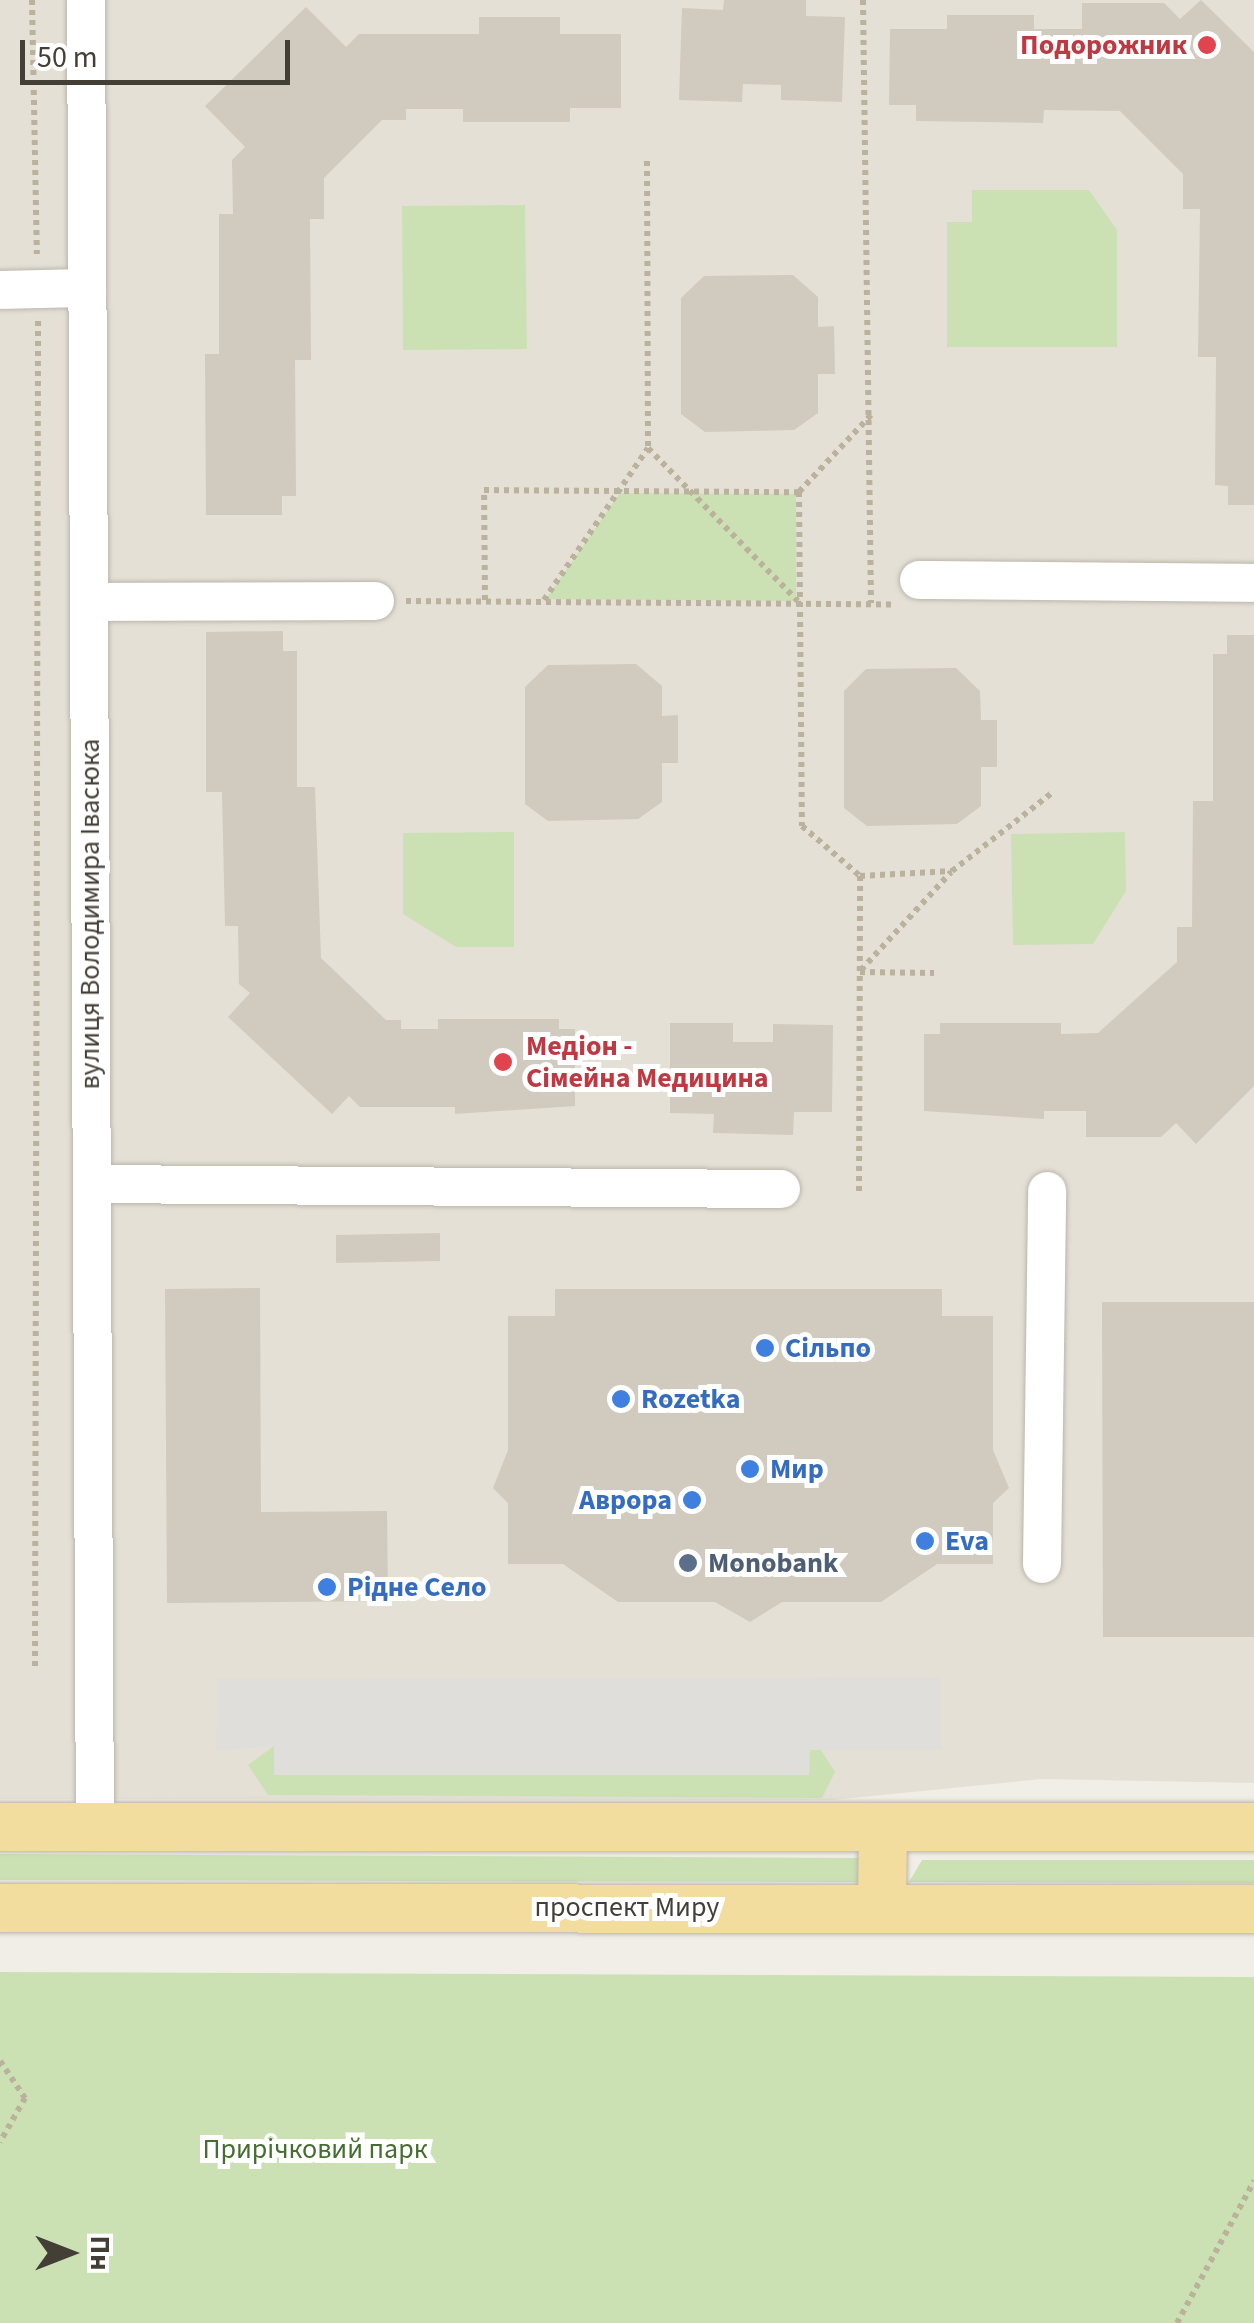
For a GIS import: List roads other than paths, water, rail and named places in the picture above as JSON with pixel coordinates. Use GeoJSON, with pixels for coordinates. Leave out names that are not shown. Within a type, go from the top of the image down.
{"type":"FeatureCollection","features":[{"type":"Feature","properties":{"kind":"main road"},"geometry":{"type":"LineString","coordinates":[[0,1828],[1254,1828]]}},
{"type":"Feature","properties":{"kind":"main road"},"geometry":{"type":"LineString","coordinates":[[882,1907],[883,1828]]}},
{"type":"Feature","properties":{"kind":"main road","name":"проспект Миру"},"geometry":{"type":"LineString","coordinates":[[0,1908],[1254,1909]]}},
{"type":"Feature","properties":{"kind":"street","name":"вулиця Володимира Івасюка"},"geometry":{"type":"LineString","coordinates":[[86,0],[95,1828]]}},
{"type":"Feature","properties":{"kind":"street"},"geometry":{"type":"LineString","coordinates":[[0,290],[88,288]]}},
{"type":"Feature","properties":{"kind":"street"},"geometry":{"type":"LineString","coordinates":[[911,592],[1254,583]]}},
{"type":"Feature","properties":{"kind":"street"},"geometry":{"type":"LineString","coordinates":[[89,602],[375,601]]}},
{"type":"Feature","properties":{"kind":"street"},"geometry":{"type":"LineString","coordinates":[[92,1184],[781,1190]]}},
{"type":"Feature","properties":{"kind":"street"},"geometry":{"type":"LineString","coordinates":[[1042,1564],[1048,1192]]}},
{"type":"Feature","properties":{"kind":"place","name":"Подорожник"},"geometry":{"type":"Point","coordinates":[1207,45]}},
{"type":"Feature","properties":{"kind":"place","name":"Медіон - Сімейна Медицина"},"geometry":{"type":"Point","coordinates":[503,1062]}},
{"type":"Feature","properties":{"kind":"place","name":"Сільпо"},"geometry":{"type":"Point","coordinates":[765,1348]}},
{"type":"Feature","properties":{"kind":"place","name":"Rozetka"},"geometry":{"type":"Point","coordinates":[621,1399]}},
{"type":"Feature","properties":{"kind":"place","name":"Мир"},"geometry":{"type":"Point","coordinates":[750,1469]}},
{"type":"Feature","properties":{"kind":"place","name":"Аврора"},"geometry":{"type":"Point","coordinates":[692,1500]}},
{"type":"Feature","properties":{"kind":"place","name":"Eva"},"geometry":{"type":"Point","coordinates":[925,1541]}},
{"type":"Feature","properties":{"kind":"place","name":"Monobank"},"geometry":{"type":"Point","coordinates":[688,1563]}},
{"type":"Feature","properties":{"kind":"place","name":"Рідне Село"},"geometry":{"type":"Point","coordinates":[327,1587]}},
{"type":"Feature","properties":{"kind":"park label","name":"Прирічковий парк"},"geometry":{"type":"Point","coordinates":[315,2149]}}]}
